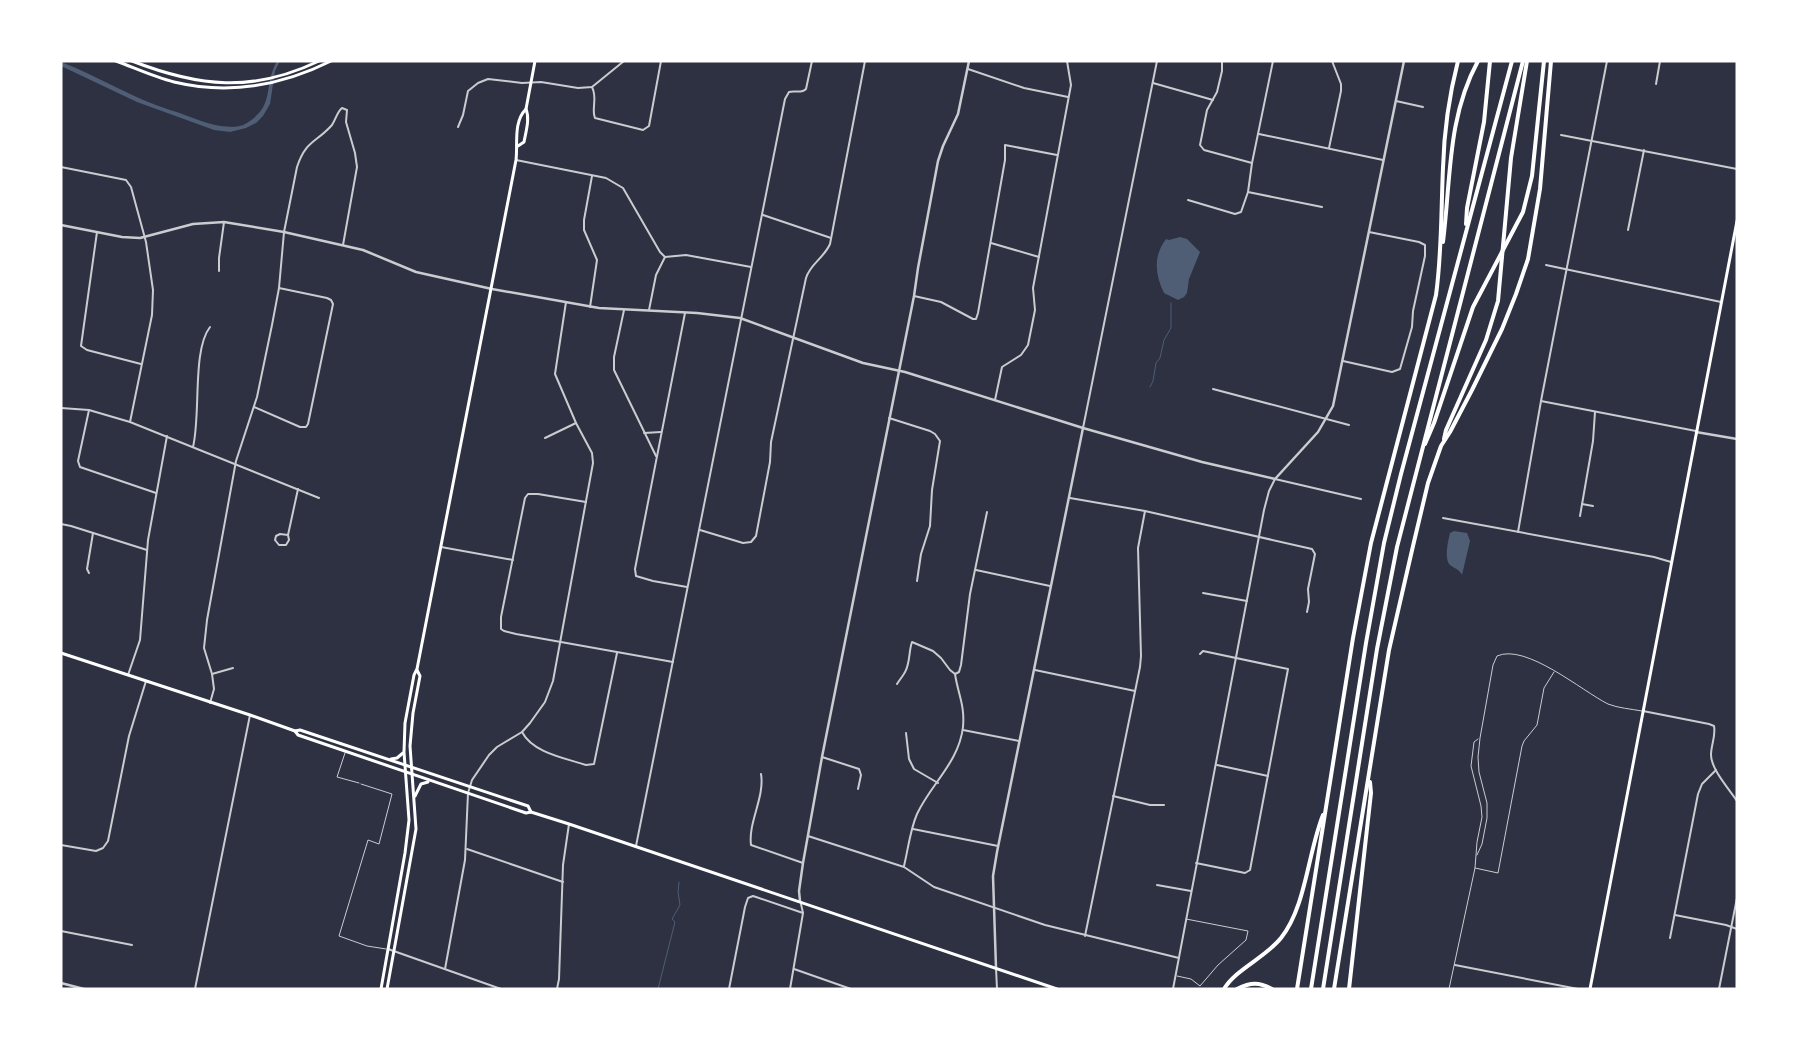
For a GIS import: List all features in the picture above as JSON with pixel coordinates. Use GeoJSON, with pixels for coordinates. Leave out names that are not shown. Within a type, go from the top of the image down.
{"type":"FeatureCollection","features":[{"type":"Feature","properties":{"kind":"highway"},"geometry":{"type":"LineString","coordinates":[[1440,264],[1442,166],[1452,85],[1458,61]]}},
{"type":"Feature","properties":{"kind":"highway"},"geometry":{"type":"LineString","coordinates":[[1466,234],[1467,208],[1484,122],[1490,61]]}},
{"type":"Feature","properties":{"kind":"highway"},"geometry":{"type":"LineString","coordinates":[[1311,989],[1364,653],[1384,543],[1512,61]]}},
{"type":"Feature","properties":{"kind":"highway"},"geometry":{"type":"LineString","coordinates":[[1334,989],[1389,650],[1428,483],[1449,422],[1486,340],[1498,301],[1511,158],[1525,61]]}},
{"type":"Feature","properties":{"kind":"highway"},"geometry":{"type":"LineString","coordinates":[[1323,989],[1377,649],[1397,547],[1525,61]]}},
{"type":"Feature","properties":{"kind":"highway"},"geometry":{"type":"LineString","coordinates":[[1420,456],[1434,423],[1473,307],[1515,230],[1529,195],[1544,61]]}},
{"type":"Feature","properties":{"kind":"highway"},"geometry":{"type":"LineString","coordinates":[[1443,442],[1468,398],[1502,329],[1528,258],[1540,189],[1551,61]]}},
{"type":"Feature","properties":{"kind":"highway"},"geometry":{"type":"LineString","coordinates":[[1297,989],[1353,638],[1371,543],[1436,294],[1455,121],[1460,101],[1477,63]]}},
{"type":"Feature","properties":{"kind":"highway"},"geometry":{"type":"LineString","coordinates":[[1349,989],[1371,793],[1369,777]]}},
{"type":"Feature","properties":{"kind":"highway"},"geometry":{"type":"LineString","coordinates":[[1224,989],[1230,980],[1265,955],[1282,938],[1292,919],[1302,890],[1325,808]]}},
{"type":"Feature","properties":{"kind":"highway"},"geometry":{"type":"LineString","coordinates":[[1238,989],[1249,984],[1262,983],[1272,989]]}},
{"type":"Feature","properties":{"kind":"main road"},"geometry":{"type":"LineString","coordinates":[[116,61],[155,76],[192,86],[233,88],[280,82],[306,73],[331,61]]}},
{"type":"Feature","properties":{"kind":"main road"},"geometry":{"type":"LineString","coordinates":[[132,61],[173,76],[197,81],[228,83],[280,76],[319,61]]}},
{"type":"Feature","properties":{"kind":"main road"},"geometry":{"type":"LineString","coordinates":[[518,146],[524,142],[529,116],[526,109],[535,61]]}},
{"type":"Feature","properties":{"kind":"main road"},"geometry":{"type":"LineString","coordinates":[[381,989],[409,820],[404,764],[407,708],[414,675],[417,670],[492,289],[516,160],[518,146],[516,139],[520,114],[526,109]]}},
{"type":"Feature","properties":{"kind":"main road"},"geometry":{"type":"LineString","coordinates":[[1590,989],[1737,221]]}},
{"type":"Feature","properties":{"kind":"main road"},"geometry":{"type":"LineString","coordinates":[[61,653],[294,731],[300,730],[412,766],[528,806],[531,812]]}},
{"type":"Feature","properties":{"kind":"main road"},"geometry":{"type":"LineString","coordinates":[[387,989],[416,829],[410,746],[413,713],[420,676],[417,670]]}},
{"type":"Feature","properties":{"kind":"main road"},"geometry":{"type":"LineString","coordinates":[[294,731],[298,736],[431,782],[526,813],[531,812],[569,824],[1057,989]]}},
{"type":"Feature","properties":{"kind":"main road"},"geometry":{"type":"LineString","coordinates":[[345,752],[347,745]]}},
{"type":"Feature","properties":{"kind":"main road"},"geometry":{"type":"LineString","coordinates":[[388,759],[397,758],[404,752]]}},
{"type":"Feature","properties":{"kind":"main road"},"geometry":{"type":"LineString","coordinates":[[414,798],[419,786],[423,782],[431,782]]}},
{"type":"Feature","properties":{"kind":"main road"},"geometry":{"type":"LineString","coordinates":[[405,853],[413,852]]}},
{"type":"Feature","properties":{"kind":"street"},"geometry":{"type":"LineString","coordinates":[[458,127],[463,115],[468,91],[484,80],[492,79],[523,84],[541,82],[578,88],[592,87],[624,61]]}},
{"type":"Feature","properties":{"kind":"street"},"geometry":{"type":"LineString","coordinates":[[592,87],[596,101],[595,118],[638,129],[646,129],[649,126],[660,61]]}},
{"type":"Feature","properties":{"kind":"street"},"geometry":{"type":"LineString","coordinates":[[636,847],[785,99],[789,92],[794,90],[802,92],[806,89],[812,61]]}},
{"type":"Feature","properties":{"kind":"street"},"geometry":{"type":"LineString","coordinates":[[699,529],[743,544],[749,543],[755,537],[770,462],[771,442],[808,272],[828,250],[865,61]]}},
{"type":"Feature","properties":{"kind":"street"},"geometry":{"type":"LineString","coordinates":[[790,989],[803,913],[799,891],[822,757],[914,296],[938,162],[943,146],[958,114],[969,61]]}},
{"type":"Feature","properties":{"kind":"street"},"geometry":{"type":"LineString","coordinates":[[995,400],[1002,367],[1021,355],[1026,350],[1029,342],[1035,310],[1033,288],[1072,82],[1067,61]]}},
{"type":"Feature","properties":{"kind":"street"},"geometry":{"type":"LineString","coordinates":[[997,989],[993,876],[998,846],[1157,61]]}},
{"type":"Feature","properties":{"kind":"street"},"geometry":{"type":"LineString","coordinates":[[1222,61],[1217,92],[1205,117],[1200,142],[1202,148],[1252,163]]}},
{"type":"Feature","properties":{"kind":"street"},"geometry":{"type":"LineString","coordinates":[[1188,200],[1236,214],[1240,213],[1248,192],[1252,163],[1273,61]]}},
{"type":"Feature","properties":{"kind":"street"},"geometry":{"type":"LineString","coordinates":[[1330,148],[1341,91],[1341,84],[1332,61]]}},
{"type":"Feature","properties":{"kind":"street"},"geometry":{"type":"LineString","coordinates":[[1173,989],[1269,490],[1275,479],[1318,432],[1333,406],[1404,61]]}},
{"type":"Feature","properties":{"kind":"street"},"geometry":{"type":"LineString","coordinates":[[1518,532],[1541,401],[1607,61]]}},
{"type":"Feature","properties":{"kind":"street"},"geometry":{"type":"LineString","coordinates":[[1656,84],[1660,61]]}},
{"type":"Feature","properties":{"kind":"street"},"geometry":{"type":"LineString","coordinates":[[968,69],[1024,88],[1068,97]]}},
{"type":"Feature","properties":{"kind":"street"},"geometry":{"type":"LineString","coordinates":[[1153,83],[1213,100]]}},
{"type":"Feature","properties":{"kind":"street"},"geometry":{"type":"LineString","coordinates":[[1396,101],[1424,107]]}},
{"type":"Feature","properties":{"kind":"street"},"geometry":{"type":"LineString","coordinates":[[210,703],[214,689],[204,641],[235,465],[260,386],[279,288],[284,232],[300,157],[308,145],[331,126],[340,108],[347,110],[346,122],[356,153],[358,168],[343,245]]}},
{"type":"Feature","properties":{"kind":"street"},"geometry":{"type":"LineString","coordinates":[[1259,134],[1383,160]]}},
{"type":"Feature","properties":{"kind":"street"},"geometry":{"type":"LineString","coordinates":[[1561,135],[1737,168]]}},
{"type":"Feature","properties":{"kind":"street"},"geometry":{"type":"LineString","coordinates":[[914,296],[937,301],[972,319],[976,319],[1005,160],[1005,145],[1057,154]]}},
{"type":"Feature","properties":{"kind":"street"},"geometry":{"type":"LineString","coordinates":[[1628,230],[1644,150]]}},
{"type":"Feature","properties":{"kind":"street"},"geometry":{"type":"LineString","coordinates":[[516,160],[609,179],[623,188],[660,252],[666,257],[686,255],[751,267]]}},
{"type":"Feature","properties":{"kind":"street"},"geometry":{"type":"LineString","coordinates":[[61,167],[123,179],[129,182],[145,238],[153,290],[152,315],[130,422]]}},
{"type":"Feature","properties":{"kind":"street"},"geometry":{"type":"LineString","coordinates":[[590,307],[597,260],[584,230],[584,220],[592,176]]}},
{"type":"Feature","properties":{"kind":"street"},"geometry":{"type":"LineString","coordinates":[[1248,192],[1322,207]]}},
{"type":"Feature","properties":{"kind":"street"},"geometry":{"type":"LineString","coordinates":[[762,215],[831,238]]}},
{"type":"Feature","properties":{"kind":"street"},"geometry":{"type":"LineString","coordinates":[[219,271],[224,222]]}},
{"type":"Feature","properties":{"kind":"street"},"geometry":{"type":"LineString","coordinates":[[61,225],[122,237],[145,238],[193,224],[224,222],[284,232],[343,245],[363,250],[416,272],[492,289],[590,307],[685,312],[740,318],[863,362],[899,371],[1082,428],[1202,462],[1361,499]]}},
{"type":"Feature","properties":{"kind":"street"},"geometry":{"type":"LineString","coordinates":[[97,232],[81,346],[87,350],[141,364]]}},
{"type":"Feature","properties":{"kind":"street"},"geometry":{"type":"LineString","coordinates":[[1343,361],[1392,372],[1400,369],[1412,327],[1412,311],[1425,256],[1425,245],[1419,242],[1369,232]]}},
{"type":"Feature","properties":{"kind":"street"},"geometry":{"type":"LineString","coordinates":[[990,243],[1039,257]]}},
{"type":"Feature","properties":{"kind":"street"},"geometry":{"type":"LineString","coordinates":[[1732,248],[1737,249]]}},
{"type":"Feature","properties":{"kind":"street"},"geometry":{"type":"LineString","coordinates":[[649,310],[656,275],[666,257]]}},
{"type":"Feature","properties":{"kind":"street"},"geometry":{"type":"LineString","coordinates":[[1546,266],[1721,302]]}},
{"type":"Feature","properties":{"kind":"street"},"geometry":{"type":"LineString","coordinates":[[254,406],[303,428],[308,424],[333,304],[327,298],[279,288]]}},
{"type":"Feature","properties":{"kind":"street"},"geometry":{"type":"LineString","coordinates":[[445,969],[467,849],[468,794],[470,787],[479,768],[489,755],[497,747],[522,732],[539,712],[548,695],[561,641],[587,502],[593,458],[584,435],[576,423],[554,369],[566,302]]}},
{"type":"Feature","properties":{"kind":"street"},"geometry":{"type":"LineString","coordinates":[[624,310],[614,357],[614,370],[656,456]]}},
{"type":"Feature","properties":{"kind":"street"},"geometry":{"type":"LineString","coordinates":[[685,312],[635,572],[636,576],[645,579],[687,587]]}},
{"type":"Feature","properties":{"kind":"street"},"geometry":{"type":"LineString","coordinates":[[193,448],[198,425],[199,368],[205,334],[210,327]]}},
{"type":"Feature","properties":{"kind":"street"},"geometry":{"type":"LineString","coordinates":[[1213,389],[1349,425]]}},
{"type":"Feature","properties":{"kind":"street"},"geometry":{"type":"LineString","coordinates":[[1541,401],[1696,432],[1737,438]]}},
{"type":"Feature","properties":{"kind":"street"},"geometry":{"type":"LineString","coordinates":[[61,408],[89,410],[130,422],[319,498]]}},
{"type":"Feature","properties":{"kind":"street"},"geometry":{"type":"LineString","coordinates":[[89,410],[78,461],[80,467],[156,493]]}},
{"type":"Feature","properties":{"kind":"street"},"geometry":{"type":"LineString","coordinates":[[1580,516],[1596,412]]}},
{"type":"Feature","properties":{"kind":"street"},"geometry":{"type":"LineString","coordinates":[[889,418],[930,431],[935,434],[940,442],[932,490],[930,526],[921,554],[917,581]]}},
{"type":"Feature","properties":{"kind":"street"},"geometry":{"type":"LineString","coordinates":[[545,438],[576,423]]}},
{"type":"Feature","properties":{"kind":"street"},"geometry":{"type":"LineString","coordinates":[[644,433],[661,432]]}},
{"type":"Feature","properties":{"kind":"street"},"geometry":{"type":"LineString","coordinates":[[128,675],[141,634],[147,550],[167,436]]}},
{"type":"Feature","properties":{"kind":"street"},"geometry":{"type":"LineString","coordinates":[[288,535],[280,534],[276,536],[275,540],[279,545],[286,545],[289,540],[288,535],[298,489]]}},
{"type":"Feature","properties":{"kind":"street"},"geometry":{"type":"LineString","coordinates":[[587,502],[538,494],[528,494],[525,498],[501,617],[501,629],[516,634],[673,662]]}},
{"type":"Feature","properties":{"kind":"street"},"geometry":{"type":"LineString","coordinates":[[1068,497],[1145,511],[1312,549],[1314,552],[1308,589],[1309,602],[1307,612]]}},
{"type":"Feature","properties":{"kind":"street"},"geometry":{"type":"LineString","coordinates":[[1582,504],[1593,506]]}},
{"type":"Feature","properties":{"kind":"street"},"geometry":{"type":"LineString","coordinates":[[1085,936],[1141,656],[1138,548],[1145,511]]}},
{"type":"Feature","properties":{"kind":"street"},"geometry":{"type":"LineString","coordinates":[[955,674],[962,665],[970,594],[987,512]]}},
{"type":"Feature","properties":{"kind":"street"},"geometry":{"type":"LineString","coordinates":[[1443,518],[1654,557],[1672,562]]}},
{"type":"Feature","properties":{"kind":"street"},"geometry":{"type":"LineString","coordinates":[[61,524],[147,550]]}},
{"type":"Feature","properties":{"kind":"street"},"geometry":{"type":"LineString","coordinates":[[89,573],[87,568],[93,533]]}},
{"type":"Feature","properties":{"kind":"street"},"geometry":{"type":"LineString","coordinates":[[441,547],[513,560]]}},
{"type":"Feature","properties":{"kind":"street"},"geometry":{"type":"LineString","coordinates":[[976,570],[1050,586]]}},
{"type":"Feature","properties":{"kind":"street"},"geometry":{"type":"LineString","coordinates":[[1203,593],[1247,601]]}},
{"type":"Feature","properties":{"kind":"street"},"geometry":{"type":"LineString","coordinates":[[897,684],[907,670],[912,642],[936,653],[955,674],[963,704],[963,730],[956,753],[916,816],[904,867]]}},
{"type":"Feature","properties":{"kind":"street"},"geometry":{"type":"LineString","coordinates":[[1196,863],[1245,873],[1250,870],[1288,669],[1203,651],[1200,654]]}},
{"type":"Feature","properties":{"kind":"street"},"geometry":{"type":"LineString","coordinates":[[522,732],[528,741],[538,748],[586,765],[594,764],[617,653]]}},
{"type":"Feature","properties":{"kind":"street"},"geometry":{"type":"LineString","coordinates":[[212,674],[233,668]]}},
{"type":"Feature","properties":{"kind":"street"},"geometry":{"type":"LineString","coordinates":[[1034,670],[1135,691]]}},
{"type":"Feature","properties":{"kind":"street"},"geometry":{"type":"LineString","coordinates":[[61,845],[96,851],[103,848],[108,841],[131,730],[146,681]]}},
{"type":"Feature","properties":{"kind":"street"},"geometry":{"type":"LineString","coordinates":[[1642,711],[1712,724],[1715,732],[1711,756],[1716,770],[1737,801]]}},
{"type":"Feature","properties":{"kind":"street"},"geometry":{"type":"LineString","coordinates":[[195,989],[250,715]]}},
{"type":"Feature","properties":{"kind":"street"},"geometry":{"type":"LineString","coordinates":[[963,730],[1020,741]]}},
{"type":"Feature","properties":{"kind":"street"},"geometry":{"type":"LineString","coordinates":[[906,733],[909,759],[914,769],[938,783]]}},
{"type":"Feature","properties":{"kind":"street"},"geometry":{"type":"LineString","coordinates":[[822,757],[859,769],[861,775],[858,789]]}},
{"type":"Feature","properties":{"kind":"street"},"geometry":{"type":"LineString","coordinates":[[1216,765],[1268,776]]}},
{"type":"Feature","properties":{"kind":"street"},"geometry":{"type":"LineString","coordinates":[[1670,938],[1698,794],[1702,784],[1716,770]]}},
{"type":"Feature","properties":{"kind":"street"},"geometry":{"type":"LineString","coordinates":[[761,774],[751,845],[803,863]]}},
{"type":"Feature","properties":{"kind":"street"},"geometry":{"type":"LineString","coordinates":[[1114,796],[1150,805],[1164,805]]}},
{"type":"Feature","properties":{"kind":"street"},"geometry":{"type":"LineString","coordinates":[[557,989],[564,851],[569,824]]}},
{"type":"Feature","properties":{"kind":"street"},"geometry":{"type":"LineString","coordinates":[[913,829],[998,846]]}},
{"type":"Feature","properties":{"kind":"street"},"geometry":{"type":"LineString","coordinates":[[808,836],[904,867],[934,887],[1045,926],[1178,958]]}},
{"type":"Feature","properties":{"kind":"street"},"geometry":{"type":"LineString","coordinates":[[467,849],[563,882]]}},
{"type":"Feature","properties":{"kind":"street"},"geometry":{"type":"LineString","coordinates":[[1156,885],[1191,891]]}},
{"type":"Feature","properties":{"kind":"street"},"geometry":{"type":"LineString","coordinates":[[729,989],[746,900],[750,897],[756,897],[803,913]]}},
{"type":"Feature","properties":{"kind":"street"},"geometry":{"type":"LineString","coordinates":[[1719,989],[1737,898]]}},
{"type":"Feature","properties":{"kind":"street"},"geometry":{"type":"LineString","coordinates":[[1675,915],[1726,924],[1737,929]]}},
{"type":"Feature","properties":{"kind":"street"},"geometry":{"type":"LineString","coordinates":[[61,931],[132,945]]}},
{"type":"Feature","properties":{"kind":"street"},"geometry":{"type":"LineString","coordinates":[[388,949],[501,989]]}},
{"type":"Feature","properties":{"kind":"street"},"geometry":{"type":"LineString","coordinates":[[1455,965],[1578,989]]}},
{"type":"Feature","properties":{"kind":"street"},"geometry":{"type":"LineString","coordinates":[[794,969],[851,989]]}},
{"type":"Feature","properties":{"kind":"street"},"geometry":{"type":"LineString","coordinates":[[61,983],[84,989]]}},
{"type":"Feature","properties":{"kind":"lane"},"geometry":{"type":"LineString","coordinates":[[1477,855],[1482,844],[1488,812],[1478,764],[1480,738],[1493,665],[1497,656],[1506,654],[1527,658],[1540,663],[1607,703],[1642,711]]}},
{"type":"Feature","properties":{"kind":"lane"},"geometry":{"type":"LineString","coordinates":[[1475,868],[1498,873],[1522,746],[1537,725],[1544,689],[1555,672]]}},
{"type":"Feature","properties":{"kind":"lane"},"geometry":{"type":"LineString","coordinates":[[1449,989],[1475,868],[1476,842],[1482,817],[1471,759],[1474,742],[1480,738]]}},
{"type":"Feature","properties":{"kind":"lane"},"geometry":{"type":"LineString","coordinates":[[345,752],[337,776],[392,794],[379,844],[368,840],[339,936],[368,946],[388,949]]}},
{"type":"Feature","properties":{"kind":"lane"},"geometry":{"type":"LineString","coordinates":[[1175,975],[1191,979],[1200,986],[1218,965],[1246,940],[1248,931],[1186,919]]}},
{"type":"Feature","properties":{"kind":"water"},"geometry":{"type":"Polygon","coordinates":[[[277,61],[280,61],[275,71],[270,104],[263,116],[256,123],[246,128],[230,132],[214,130],[137,102],[61,66],[61,62],[156,105],[197,120],[225,127],[235,127],[244,125],[261,111],[265,104],[270,80],[277,61]]]}},
{"type":"Feature","properties":{"kind":"water"},"geometry":{"type":"Polygon","coordinates":[[[1180,237],[1187,239],[1200,252],[1189,279],[1187,293],[1178,300],[1164,293],[1157,272],[1157,259],[1166,239],[1180,237]]]}},
{"type":"Feature","properties":{"kind":"water"},"geometry":{"type":"Polygon","coordinates":[[[1454,531],[1467,533],[1470,541],[1462,575],[1450,565],[1447,559],[1450,533],[1454,531]]]}},
{"type":"Feature","properties":{"kind":"waterway"},"geometry":{"type":"LineString","coordinates":[[1150,387],[1164,340],[1171,328],[1171,303]]}},
{"type":"Feature","properties":{"kind":"waterway"},"geometry":{"type":"LineString","coordinates":[[658,989],[675,922],[672,919],[680,905],[679,882]]}}]}
